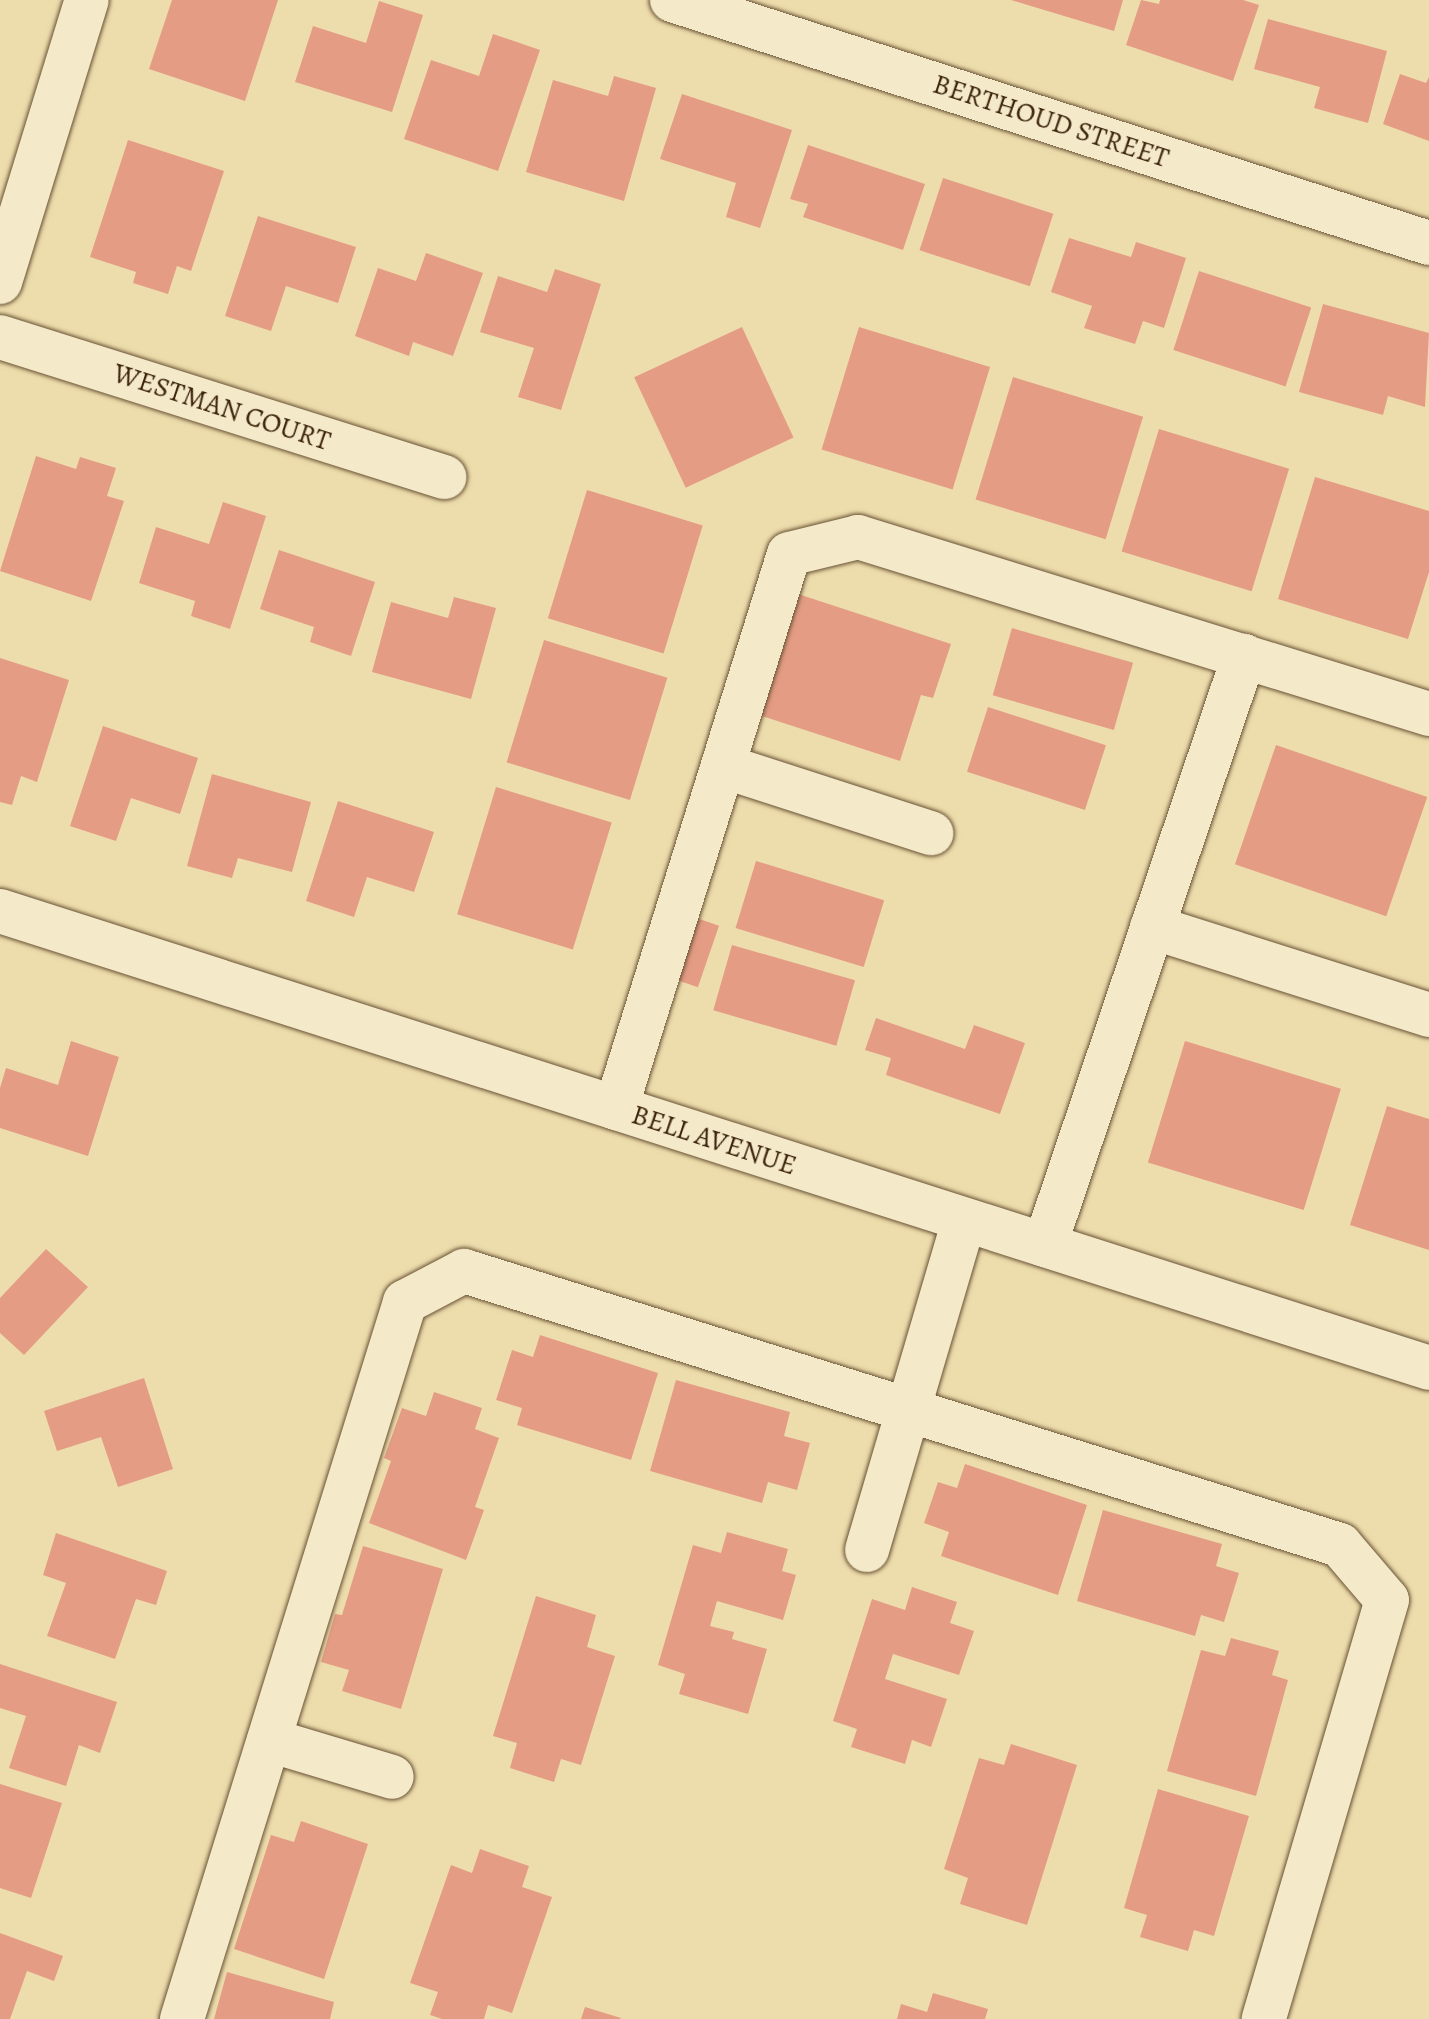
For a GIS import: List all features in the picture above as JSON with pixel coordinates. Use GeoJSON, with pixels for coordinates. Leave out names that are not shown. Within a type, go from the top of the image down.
{"type":"FeatureCollection","features":[{"type":"Feature","properties":{"kind":"street"},"geometry":{"type":"LineString","coordinates":[[0,282],[87,0]]}},
{"type":"Feature","properties":{"kind":"street","name":"BERTHOUD STREET"},"geometry":{"type":"LineString","coordinates":[[672,0],[1429,243]]}},
{"type":"Feature","properties":{"kind":"street","name":"WESTMAN COURT"},"geometry":{"type":"LineString","coordinates":[[0,337],[444,477]]}},
{"type":"Feature","properties":{"kind":"street"},"geometry":{"type":"LineString","coordinates":[[616,1108],[789,554],[858,537],[1429,714]]}},
{"type":"Feature","properties":{"kind":"street"},"geometry":{"type":"LineString","coordinates":[[1045,1245],[1244,656]]}},
{"type":"Feature","properties":{"kind":"street"},"geometry":{"type":"LineString","coordinates":[[723,766],[931,833]]}},
{"type":"Feature","properties":{"kind":"street","name":"BELL AVENUE"},"geometry":{"type":"LineString","coordinates":[[0,911],[1429,1368]]}},
{"type":"Feature","properties":{"kind":"street"},"geometry":{"type":"LineString","coordinates":[[1152,927],[1429,1015]]}},
{"type":"Feature","properties":{"kind":"street"},"geometry":{"type":"LineString","coordinates":[[867,1550],[964,1220]]}},
{"type":"Feature","properties":{"kind":"street"},"geometry":{"type":"LineString","coordinates":[[182,2019],[405,1302],[464,1271],[1340,1545],[1387,1600],[1264,2019]]}},
{"type":"Feature","properties":{"kind":"street"},"geometry":{"type":"LineString","coordinates":[[269,1740],[392,1777]]}},
{"type":"Feature","properties":{"kind":"building"},"geometry":{"type":"Polygon","coordinates":[[[172,0],[278,0],[245,101],[149,69],[172,0]]]}},
{"type":"Feature","properties":{"kind":"building"},"geometry":{"type":"Polygon","coordinates":[[[1011,0],[1123,0],[1114,31],[1011,0]]]}},
{"type":"Feature","properties":{"kind":"building"},"geometry":{"type":"Polygon","coordinates":[[[1141,0],[1159,4],[1160,0],[1243,0],[1259,5],[1233,81],[1126,45],[1141,0]]]}},
{"type":"Feature","properties":{"kind":"building"},"geometry":{"type":"Polygon","coordinates":[[[379,1],[423,15],[392,112],[295,82],[313,26],[366,43],[379,1]]]}},
{"type":"Feature","properties":{"kind":"building"},"geometry":{"type":"Polygon","coordinates":[[[1268,19],[1387,51],[1368,123],[1314,108],[1320,87],[1254,69],[1268,19]]]}},
{"type":"Feature","properties":{"kind":"building"},"geometry":{"type":"Polygon","coordinates":[[[493,34],[540,50],[498,171],[404,139],[431,60],[479,76],[493,34]]]}},
{"type":"Feature","properties":{"kind":"building"},"geometry":{"type":"Polygon","coordinates":[[[1400,74],[1426,83],[1429,77],[1429,141],[1383,124],[1400,74]]]}},
{"type":"Feature","properties":{"kind":"building"},"geometry":{"type":"Polygon","coordinates":[[[614,76],[656,88],[624,201],[526,172],[553,80],[608,96],[614,76]]]}},
{"type":"Feature","properties":{"kind":"building"},"geometry":{"type":"Polygon","coordinates":[[[682,94],[792,130],[760,228],[726,217],[736,183],[660,159],[682,94]]]}},
{"type":"Feature","properties":{"kind":"building"},"geometry":{"type":"Polygon","coordinates":[[[128,140],[224,171],[191,271],[177,266],[168,294],[133,283],[136,272],[90,257],[128,140]]]}},
{"type":"Feature","properties":{"kind":"building"},"geometry":{"type":"Polygon","coordinates":[[[808,145],[925,184],[903,250],[803,217],[808,204],[790,199],[808,145]]]}},
{"type":"Feature","properties":{"kind":"building"},"geometry":{"type":"Polygon","coordinates":[[[943,178],[1053,214],[1030,286],[920,250],[943,178]]]}},
{"type":"Feature","properties":{"kind":"building"},"geometry":{"type":"Polygon","coordinates":[[[258,216],[356,247],[338,303],[286,286],[271,331],[225,316],[258,216]]]}},
{"type":"Feature","properties":{"kind":"building"},"geometry":{"type":"Polygon","coordinates":[[[1069,238],[1131,257],[1136,242],[1186,258],[1164,328],[1143,321],[1135,344],[1084,328],[1092,306],[1051,292],[1069,238]]]}},
{"type":"Feature","properties":{"kind":"building"},"geometry":{"type":"Polygon","coordinates":[[[426,253],[483,273],[453,356],[413,342],[409,356],[355,336],[378,268],[416,281],[426,253]]]}},
{"type":"Feature","properties":{"kind":"building"},"geometry":{"type":"Polygon","coordinates":[[[555,269],[601,284],[561,410],[518,397],[534,348],[480,332],[498,276],[547,292],[555,269]]]}},
{"type":"Feature","properties":{"kind":"building"},"geometry":{"type":"Polygon","coordinates":[[[1199,271],[1311,307],[1286,386],[1173,350],[1199,271]]]}},
{"type":"Feature","properties":{"kind":"building"},"geometry":{"type":"Polygon","coordinates":[[[1323,304],[1429,333],[1425,407],[1388,396],[1383,415],[1299,392],[1323,304]]]}},
{"type":"Feature","properties":{"kind":"building"},"geometry":{"type":"Polygon","coordinates":[[[742,327],[794,438],[686,488],[634,377],[742,327]]]}},
{"type":"Feature","properties":{"kind":"building"},"geometry":{"type":"Polygon","coordinates":[[[859,327],[990,367],[953,489],[822,449],[859,327]]]}},
{"type":"Feature","properties":{"kind":"building"},"geometry":{"type":"Polygon","coordinates":[[[1013,377],[1143,417],[1106,539],[976,499],[1013,377]]]}},
{"type":"Feature","properties":{"kind":"building"},"geometry":{"type":"Polygon","coordinates":[[[1159,429],[1289,469],[1252,591],[1122,551],[1159,429]]]}},
{"type":"Feature","properties":{"kind":"building"},"geometry":{"type":"Polygon","coordinates":[[[36,456],[76,469],[80,457],[116,468],[107,496],[124,501],[91,601],[0,571],[36,456]]]}},
{"type":"Feature","properties":{"kind":"building"},"geometry":{"type":"Polygon","coordinates":[[[1315,477],[1429,511],[1429,572],[1408,639],[1278,599],[1315,477]]]}},
{"type":"Feature","properties":{"kind":"building"},"geometry":{"type":"Polygon","coordinates":[[[587,490],[703,525],[664,654],[548,618],[587,490]]]}},
{"type":"Feature","properties":{"kind":"building"},"geometry":{"type":"Polygon","coordinates":[[[223,502],[266,516],[230,629],[191,616],[195,601],[139,583],[156,527],[209,544],[223,502]]]}},
{"type":"Feature","properties":{"kind":"building"},"geometry":{"type":"Polygon","coordinates":[[[279,550],[375,582],[351,656],[310,642],[314,627],[260,609],[279,550]]]}},
{"type":"Feature","properties":{"kind":"building"},"geometry":{"type":"Polygon","coordinates":[[[795,593],[951,644],[933,698],[921,695],[900,761],[756,714],[795,593]]]}},
{"type":"Feature","properties":{"kind":"building"},"geometry":{"type":"Polygon","coordinates":[[[454,597],[496,608],[471,699],[372,672],[391,602],[448,618],[454,597]]]}},
{"type":"Feature","properties":{"kind":"building"},"geometry":{"type":"Polygon","coordinates":[[[1012,628],[1133,663],[1114,730],[993,695],[1012,628]]]}},
{"type":"Feature","properties":{"kind":"building"},"geometry":{"type":"Polygon","coordinates":[[[544,640],[667,678],[630,800],[507,762],[544,640]]]}},
{"type":"Feature","properties":{"kind":"building"},"geometry":{"type":"Polygon","coordinates":[[[0,658],[69,680],[37,782],[21,776],[12,805],[0,802],[0,658]]]}},
{"type":"Feature","properties":{"kind":"building"},"geometry":{"type":"Polygon","coordinates":[[[988,707],[1106,745],[1085,810],[967,772],[988,707]]]}},
{"type":"Feature","properties":{"kind":"building"},"geometry":{"type":"Polygon","coordinates":[[[103,726],[198,758],[180,814],[131,798],[116,841],[70,826],[103,726]]]}},
{"type":"Feature","properties":{"kind":"building"},"geometry":{"type":"Polygon","coordinates":[[[1276,745],[1427,797],[1386,916],[1235,864],[1276,745]]]}},
{"type":"Feature","properties":{"kind":"building"},"geometry":{"type":"Polygon","coordinates":[[[212,774],[311,802],[292,872],[238,858],[232,878],[187,866],[212,774]]]}},
{"type":"Feature","properties":{"kind":"building"},"geometry":{"type":"Polygon","coordinates":[[[496,787],[612,822],[573,950],[457,914],[496,787]]]}},
{"type":"Feature","properties":{"kind":"building"},"geometry":{"type":"Polygon","coordinates":[[[338,801],[434,832],[414,892],[367,877],[354,917],[306,901],[338,801]]]}},
{"type":"Feature","properties":{"kind":"building"},"geometry":{"type":"Polygon","coordinates":[[[756,861],[884,900],[864,967],[736,928],[756,861]]]}},
{"type":"Feature","properties":{"kind":"building"},"geometry":{"type":"Polygon","coordinates":[[[685,914],[719,926],[698,987],[664,975],[685,914]]]}},
{"type":"Feature","properties":{"kind":"building"},"geometry":{"type":"Polygon","coordinates":[[[732,945],[855,980],[836,1046],[713,1010],[732,945]]]}},
{"type":"Feature","properties":{"kind":"building"},"geometry":{"type":"Polygon","coordinates":[[[876,1018],[965,1049],[974,1025],[1025,1043],[1000,1114],[886,1075],[891,1058],[865,1050],[876,1018]]]}},
{"type":"Feature","properties":{"kind":"building"},"geometry":{"type":"Polygon","coordinates":[[[71,1041],[119,1057],[88,1156],[0,1128],[0,1088],[6,1068],[58,1085],[71,1041]]]}},
{"type":"Feature","properties":{"kind":"building"},"geometry":{"type":"Polygon","coordinates":[[[1185,1041],[1341,1089],[1304,1210],[1148,1162],[1185,1041]]]}},
{"type":"Feature","properties":{"kind":"building"},"geometry":{"type":"Polygon","coordinates":[[[1387,1106],[1429,1119],[1429,1250],[1350,1225],[1387,1106]]]}},
{"type":"Feature","properties":{"kind":"building"},"geometry":{"type":"Polygon","coordinates":[[[46,1249],[88,1287],[24,1355],[0,1333],[0,1298],[46,1249]]]}},
{"type":"Feature","properties":{"kind":"building"},"geometry":{"type":"Polygon","coordinates":[[[540,1335],[658,1373],[631,1460],[517,1425],[522,1408],[496,1400],[512,1350],[533,1357],[540,1335]]]}},
{"type":"Feature","properties":{"kind":"building"},"geometry":{"type":"Polygon","coordinates":[[[144,1378],[173,1469],[118,1487],[101,1437],[57,1451],[44,1411],[144,1378]]]}},
{"type":"Feature","properties":{"kind":"building"},"geometry":{"type":"Polygon","coordinates":[[[676,1380],[790,1412],[784,1436],[810,1443],[797,1490],[768,1482],[762,1503],[650,1471],[676,1380]]]}},
{"type":"Feature","properties":{"kind":"building"},"geometry":{"type":"Polygon","coordinates":[[[434,1392],[482,1408],[475,1429],[499,1438],[475,1507],[484,1510],[466,1560],[369,1523],[391,1461],[384,1458],[402,1408],[426,1416],[434,1392]]]}},
{"type":"Feature","properties":{"kind":"building"},"geometry":{"type":"Polygon","coordinates":[[[965,1464],[1087,1505],[1058,1595],[941,1556],[949,1532],[924,1523],[938,1482],[957,1488],[965,1464]]]}},
{"type":"Feature","properties":{"kind":"building"},"geometry":{"type":"Polygon","coordinates":[[[1103,1510],[1222,1544],[1216,1566],[1239,1573],[1224,1622],[1201,1615],[1195,1636],[1077,1601],[1103,1510]]]}},
{"type":"Feature","properties":{"kind":"building"},"geometry":{"type":"Polygon","coordinates":[[[727,1532],[788,1549],[782,1571],[796,1575],[783,1620],[717,1601],[710,1626],[734,1632],[732,1639],[767,1649],[748,1714],[679,1694],[685,1674],[658,1665],[693,1545],[721,1553],[727,1532]]]}},
{"type":"Feature","properties":{"kind":"building"},"geometry":{"type":"Polygon","coordinates":[[[56,1533],[167,1571],[156,1605],[136,1599],[115,1659],[47,1636],[66,1583],[43,1575],[56,1533]]]}},
{"type":"Feature","properties":{"kind":"building"},"geometry":{"type":"Polygon","coordinates":[[[363,1546],[443,1569],[401,1709],[342,1691],[349,1670],[321,1662],[335,1614],[342,1615],[363,1546]]]}},
{"type":"Feature","properties":{"kind":"building"},"geometry":{"type":"Polygon","coordinates":[[[912,1587],[957,1602],[950,1623],[974,1631],[959,1675],[893,1654],[885,1679],[947,1699],[931,1747],[912,1740],[905,1764],[851,1747],[857,1729],[833,1721],[872,1599],[905,1610],[912,1587]]]}},
{"type":"Feature","properties":{"kind":"building"},"geometry":{"type":"Polygon","coordinates":[[[536,1596],[596,1615],[587,1647],[615,1656],[581,1765],[561,1759],[554,1782],[510,1768],[517,1743],[493,1736],[536,1596]]]}},
{"type":"Feature","properties":{"kind":"building"},"geometry":{"type":"Polygon","coordinates":[[[1231,1638],[1279,1651],[1272,1675],[1288,1680],[1256,1796],[1167,1771],[1201,1650],[1225,1656],[1231,1638]]]}},
{"type":"Feature","properties":{"kind":"building"},"geometry":{"type":"Polygon","coordinates":[[[0,1664],[117,1702],[100,1753],[79,1745],[66,1786],[9,1768],[26,1716],[0,1708],[0,1664]]]}},
{"type":"Feature","properties":{"kind":"building"},"geometry":{"type":"Polygon","coordinates":[[[1011,1744],[1077,1765],[1027,1925],[960,1904],[968,1878],[944,1869],[979,1758],[1004,1765],[1011,1744]]]}},
{"type":"Feature","properties":{"kind":"building"},"geometry":{"type":"Polygon","coordinates":[[[0,1784],[62,1803],[31,1898],[0,1888],[0,1784]]]}},
{"type":"Feature","properties":{"kind":"building"},"geometry":{"type":"Polygon","coordinates":[[[1158,1789],[1249,1816],[1214,1936],[1194,1930],[1188,1951],[1140,1937],[1147,1915],[1124,1908],[1158,1789]]]}},
{"type":"Feature","properties":{"kind":"building"},"geometry":{"type":"Polygon","coordinates":[[[301,1821],[368,1844],[324,1979],[234,1949],[271,1835],[294,1842],[301,1821]]]}},
{"type":"Feature","properties":{"kind":"building"},"geometry":{"type":"Polygon","coordinates":[[[480,1849],[529,1866],[522,1887],[552,1897],[512,2013],[488,2005],[484,2019],[442,2019],[430,2015],[438,1992],[410,1983],[451,1865],[472,1873],[480,1849]]]}},
{"type":"Feature","properties":{"kind":"building"},"geometry":{"type":"Polygon","coordinates":[[[0,1933],[63,1956],[54,1981],[27,1971],[10,2019],[0,2019],[0,1933]]]}},
{"type":"Feature","properties":{"kind":"building"},"geometry":{"type":"Polygon","coordinates":[[[227,1972],[334,2002],[330,2019],[214,2019],[227,1972]]]}},
{"type":"Feature","properties":{"kind":"building"},"geometry":{"type":"Polygon","coordinates":[[[933,1993],[988,2009],[985,2019],[897,2019],[901,2004],[927,2012],[933,1993]]]}},
{"type":"Feature","properties":{"kind":"building"},"geometry":{"type":"Polygon","coordinates":[[[585,2007],[621,2018],[581,2019],[585,2007]]]}}]}
